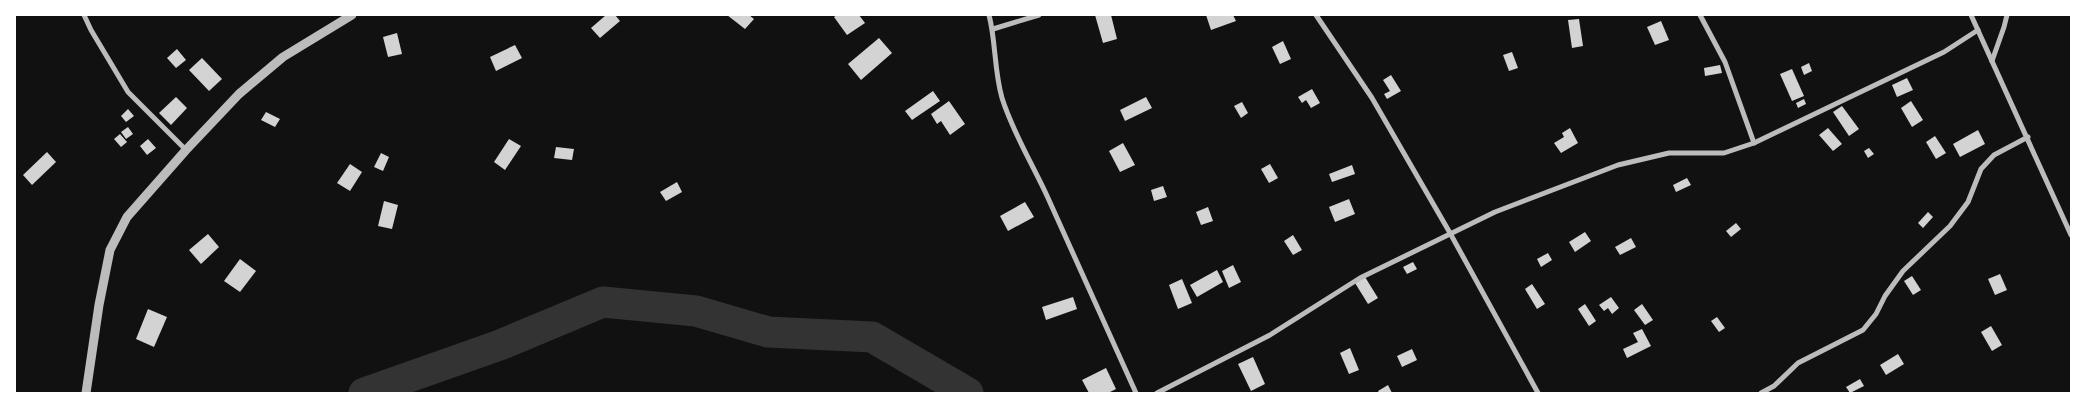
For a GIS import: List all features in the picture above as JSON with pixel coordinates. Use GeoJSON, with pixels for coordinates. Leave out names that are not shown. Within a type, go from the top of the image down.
{"type":"FeatureCollection","features":[{"type":"Feature","properties":{"kind":"street"},"geometry":{"type":"LineString","coordinates":[[84,15],[128,92],[186,150]]}},
{"type":"Feature","properties":{"kind":"street"},"geometry":{"type":"LineString","coordinates":[[86,393],[99,305],[110,250],[127,216],[239,94],[282,57],[352,15]]}},
{"type":"Feature","properties":{"kind":"street"},"geometry":{"type":"LineString","coordinates":[[989,15],[993,29],[995,67],[1002,96],[1012,124],[1047,195],[1136,393]]}},
{"type":"Feature","properties":{"kind":"street"},"geometry":{"type":"LineString","coordinates":[[993,29],[1039,15]]}},
{"type":"Feature","properties":{"kind":"street"},"geometry":{"type":"LineString","coordinates":[[1316,15],[1372,98],[1538,393]]}},
{"type":"Feature","properties":{"kind":"street"},"geometry":{"type":"LineString","coordinates":[[1700,15],[1725,62],[1754,143]]}},
{"type":"Feature","properties":{"kind":"street"},"geometry":{"type":"LineString","coordinates":[[1971,15],[2071,235]]}},
{"type":"Feature","properties":{"kind":"street"},"geometry":{"type":"LineString","coordinates":[[1991,62],[2007,15]]}},
{"type":"Feature","properties":{"kind":"street"},"geometry":{"type":"LineString","coordinates":[[1156,393],[1248,348],[1360,278],[1495,212],[1618,165],[1669,154],[1724,153],[1754,143],[1944,52],[1978,30]]}},
{"type":"Feature","properties":{"kind":"street"},"geometry":{"type":"LineString","coordinates":[[1762,393],[1774,386],[1798,364],[1863,330],[1876,314],[1885,296],[1903,271],[1950,226],[1968,202],[1981,169],[1994,155],[2028,137]]}},
{"type":"Feature","properties":{"kind":"building"},"geometry":{"type":"Polygon","coordinates":[[[606,15],[615,15],[620,21],[600,38],[591,28],[606,15]]]}},
{"type":"Feature","properties":{"kind":"building"},"geometry":{"type":"Polygon","coordinates":[[[727,15],[749,15],[754,19],[745,29],[727,15]]]}},
{"type":"Feature","properties":{"kind":"building"},"geometry":{"type":"Polygon","coordinates":[[[837,15],[859,15],[865,23],[847,35],[834,17],[837,15]]]}},
{"type":"Feature","properties":{"kind":"building"},"geometry":{"type":"Polygon","coordinates":[[[1095,15],[1111,15],[1117,39],[1103,43],[1095,15]]]}},
{"type":"Feature","properties":{"kind":"building"},"geometry":{"type":"Polygon","coordinates":[[[1206,15],[1233,15],[1236,21],[1211,30],[1206,15]]]}},
{"type":"Feature","properties":{"kind":"building"},"geometry":{"type":"Polygon","coordinates":[[[1579,19],[1583,46],[1572,48],[1568,20],[1579,19]]]}},
{"type":"Feature","properties":{"kind":"building"},"geometry":{"type":"Polygon","coordinates":[[[1661,21],[1669,40],[1655,45],[1647,27],[1661,21]]]}},
{"type":"Feature","properties":{"kind":"building"},"geometry":{"type":"Polygon","coordinates":[[[397,33],[402,54],[388,57],[383,37],[397,33]]]}},
{"type":"Feature","properties":{"kind":"building"},"geometry":{"type":"Polygon","coordinates":[[[879,38],[892,53],[861,80],[848,64],[879,38]]]}},
{"type":"Feature","properties":{"kind":"building"},"geometry":{"type":"Polygon","coordinates":[[[1283,41],[1291,59],[1280,64],[1272,47],[1283,41]]]}},
{"type":"Feature","properties":{"kind":"building"},"geometry":{"type":"Polygon","coordinates":[[[515,45],[522,58],[496,71],[490,57],[515,45]]]}},
{"type":"Feature","properties":{"kind":"building"},"geometry":{"type":"Polygon","coordinates":[[[177,49],[186,60],[176,68],[167,58],[177,49]]]}},
{"type":"Feature","properties":{"kind":"building"},"geometry":{"type":"Polygon","coordinates":[[[1512,52],[1518,68],[1509,71],[1503,55],[1512,52]]]}},
{"type":"Feature","properties":{"kind":"building"},"geometry":{"type":"Polygon","coordinates":[[[202,58],[222,79],[209,91],[189,70],[202,58]]]}},
{"type":"Feature","properties":{"kind":"building"},"geometry":{"type":"Polygon","coordinates":[[[1809,63],[1812,71],[1804,75],[1801,67],[1809,63]]]}},
{"type":"Feature","properties":{"kind":"building"},"geometry":{"type":"Polygon","coordinates":[[[1720,65],[1722,73],[1705,76],[1704,68],[1720,65]]]}},
{"type":"Feature","properties":{"kind":"building"},"geometry":{"type":"Polygon","coordinates":[[[1792,69],[1804,96],[1792,101],[1780,74],[1792,69]]]}},
{"type":"Feature","properties":{"kind":"building"},"geometry":{"type":"Polygon","coordinates":[[[1391,75],[1401,91],[1387,99],[1384,94],[1390,91],[1383,80],[1391,75]]]}},
{"type":"Feature","properties":{"kind":"building"},"geometry":{"type":"Polygon","coordinates":[[[1907,78],[1913,90],[1897,97],[1892,85],[1907,78]]]}},
{"type":"Feature","properties":{"kind":"building"},"geometry":{"type":"Polygon","coordinates":[[[1312,89],[1320,103],[1311,108],[1306,100],[1302,103],[1298,97],[1312,89]]]}},
{"type":"Feature","properties":{"kind":"building"},"geometry":{"type":"Polygon","coordinates":[[[933,91],[940,101],[912,120],[905,111],[933,91]]]}},
{"type":"Feature","properties":{"kind":"building"},"geometry":{"type":"Polygon","coordinates":[[[176,97],[187,108],[171,125],[159,113],[176,97]]]}},
{"type":"Feature","properties":{"kind":"building"},"geometry":{"type":"Polygon","coordinates":[[[1146,97],[1152,108],[1125,121],[1120,110],[1146,97]]]}},
{"type":"Feature","properties":{"kind":"building"},"geometry":{"type":"Polygon","coordinates":[[[1804,99],[1806,104],[1798,108],[1796,103],[1804,99]]]}},
{"type":"Feature","properties":{"kind":"building"},"geometry":{"type":"Polygon","coordinates":[[[949,101],[965,124],[950,135],[941,121],[937,124],[931,114],[949,101]]]}},
{"type":"Feature","properties":{"kind":"building"},"geometry":{"type":"Polygon","coordinates":[[[1911,101],[1923,120],[1912,127],[1901,108],[1911,101]]]}},
{"type":"Feature","properties":{"kind":"building"},"geometry":{"type":"Polygon","coordinates":[[[1242,102],[1248,113],[1241,118],[1234,106],[1242,102]]]}},
{"type":"Feature","properties":{"kind":"building"},"geometry":{"type":"Polygon","coordinates":[[[1842,106],[1859,129],[1849,136],[1833,112],[1842,106]]]}},
{"type":"Feature","properties":{"kind":"building"},"geometry":{"type":"Polygon","coordinates":[[[128,109],[134,116],[126,122],[121,116],[128,109]]]}},
{"type":"Feature","properties":{"kind":"building"},"geometry":{"type":"Polygon","coordinates":[[[266,112],[280,119],[275,127],[261,120],[266,112]]]}},
{"type":"Feature","properties":{"kind":"building"},"geometry":{"type":"Polygon","coordinates":[[[128,127],[133,134],[126,139],[121,132],[128,127]]]}},
{"type":"Feature","properties":{"kind":"building"},"geometry":{"type":"Polygon","coordinates":[[[1570,128],[1578,143],[1561,153],[1554,143],[1564,137],[1562,133],[1570,128]]]}},
{"type":"Feature","properties":{"kind":"building"},"geometry":{"type":"Polygon","coordinates":[[[1828,128],[1842,144],[1833,151],[1819,135],[1828,128]]]}},
{"type":"Feature","properties":{"kind":"building"},"geometry":{"type":"Polygon","coordinates":[[[1978,130],[1985,144],[1960,157],[1953,144],[1978,130]]]}},
{"type":"Feature","properties":{"kind":"building"},"geometry":{"type":"Polygon","coordinates":[[[120,134],[127,142],[121,147],[114,139],[120,134]]]}},
{"type":"Feature","properties":{"kind":"building"},"geometry":{"type":"Polygon","coordinates":[[[1935,136],[1946,153],[1936,159],[1926,142],[1935,136]]]}},
{"type":"Feature","properties":{"kind":"building"},"geometry":{"type":"Polygon","coordinates":[[[148,139],[156,148],[147,155],[140,146],[148,139]]]}},
{"type":"Feature","properties":{"kind":"building"},"geometry":{"type":"Polygon","coordinates":[[[509,139],[521,146],[505,170],[494,162],[509,139]]]}},
{"type":"Feature","properties":{"kind":"building"},"geometry":{"type":"Polygon","coordinates":[[[1123,143],[1135,165],[1120,172],[1109,151],[1123,143]]]}},
{"type":"Feature","properties":{"kind":"building"},"geometry":{"type":"Polygon","coordinates":[[[556,147],[574,149],[572,160],[554,158],[556,147]]]}},
{"type":"Feature","properties":{"kind":"building"},"geometry":{"type":"Polygon","coordinates":[[[1869,148],[1874,154],[1868,158],[1864,151],[1869,148]]]}},
{"type":"Feature","properties":{"kind":"building"},"geometry":{"type":"Polygon","coordinates":[[[47,152],[56,162],[32,185],[23,175],[47,152]]]}},
{"type":"Feature","properties":{"kind":"building"},"geometry":{"type":"Polygon","coordinates":[[[381,153],[389,157],[383,171],[374,167],[381,153]]]}},
{"type":"Feature","properties":{"kind":"building"},"geometry":{"type":"Polygon","coordinates":[[[350,164],[362,172],[350,191],[337,183],[350,164]]]}},
{"type":"Feature","properties":{"kind":"building"},"geometry":{"type":"Polygon","coordinates":[[[1270,164],[1278,178],[1269,183],[1261,169],[1270,164]]]}},
{"type":"Feature","properties":{"kind":"building"},"geometry":{"type":"Polygon","coordinates":[[[1352,165],[1355,174],[1332,182],[1329,174],[1352,165]]]}},
{"type":"Feature","properties":{"kind":"building"},"geometry":{"type":"Polygon","coordinates":[[[1687,178],[1691,185],[1676,192],[1673,185],[1687,178]]]}},
{"type":"Feature","properties":{"kind":"building"},"geometry":{"type":"Polygon","coordinates":[[[677,182],[682,192],[666,201],[660,192],[677,182]]]}},
{"type":"Feature","properties":{"kind":"building"},"geometry":{"type":"Polygon","coordinates":[[[1163,186],[1167,197],[1154,201],[1151,190],[1163,186]]]}},
{"type":"Feature","properties":{"kind":"building"},"geometry":{"type":"Polygon","coordinates":[[[1349,199],[1355,214],[1335,222],[1329,207],[1349,199]]]}},
{"type":"Feature","properties":{"kind":"building"},"geometry":{"type":"Polygon","coordinates":[[[384,201],[398,205],[392,229],[378,226],[384,201]]]}},
{"type":"Feature","properties":{"kind":"building"},"geometry":{"type":"Polygon","coordinates":[[[1025,202],[1034,217],[1008,231],[1000,216],[1025,202]]]}},
{"type":"Feature","properties":{"kind":"building"},"geometry":{"type":"Polygon","coordinates":[[[1208,207],[1213,221],[1201,225],[1196,212],[1208,207]]]}},
{"type":"Feature","properties":{"kind":"building"},"geometry":{"type":"Polygon","coordinates":[[[1928,212],[1933,217],[1923,228],[1918,223],[1928,212]]]}},
{"type":"Feature","properties":{"kind":"building"},"geometry":{"type":"Polygon","coordinates":[[[1736,223],[1741,229],[1731,237],[1726,231],[1736,223]]]}},
{"type":"Feature","properties":{"kind":"building"},"geometry":{"type":"Polygon","coordinates":[[[1585,232],[1591,241],[1575,252],[1569,242],[1585,232]]]}},
{"type":"Feature","properties":{"kind":"building"},"geometry":{"type":"Polygon","coordinates":[[[208,234],[219,247],[201,264],[189,250],[208,234]]]}},
{"type":"Feature","properties":{"kind":"building"},"geometry":{"type":"Polygon","coordinates":[[[1293,235],[1302,250],[1293,255],[1284,241],[1293,235]]]}},
{"type":"Feature","properties":{"kind":"building"},"geometry":{"type":"Polygon","coordinates":[[[1631,238],[1636,247],[1620,255],[1615,247],[1631,238]]]}},
{"type":"Feature","properties":{"kind":"building"},"geometry":{"type":"Polygon","coordinates":[[[1548,253],[1552,260],[1541,267],[1537,259],[1548,253]]]}},
{"type":"Feature","properties":{"kind":"building"},"geometry":{"type":"Polygon","coordinates":[[[240,259],[256,271],[240,292],[224,281],[240,259]]]}},
{"type":"Feature","properties":{"kind":"building"},"geometry":{"type":"Polygon","coordinates":[[[1413,262],[1417,269],[1407,274],[1403,267],[1413,262]]]}},
{"type":"Feature","properties":{"kind":"building"},"geometry":{"type":"Polygon","coordinates":[[[1233,265],[1241,282],[1229,288],[1222,271],[1233,265]]]}},
{"type":"Feature","properties":{"kind":"building"},"geometry":{"type":"Polygon","coordinates":[[[1217,270],[1223,282],[1197,297],[1190,285],[1217,270]]]}},
{"type":"Feature","properties":{"kind":"building"},"geometry":{"type":"Polygon","coordinates":[[[2000,274],[2007,290],[1995,295],[1988,279],[2000,274]]]}},
{"type":"Feature","properties":{"kind":"building"},"geometry":{"type":"Polygon","coordinates":[[[1912,276],[1921,290],[1913,295],[1904,281],[1912,276]]]}},
{"type":"Feature","properties":{"kind":"building"},"geometry":{"type":"Polygon","coordinates":[[[1365,277],[1378,298],[1368,304],[1355,283],[1365,277]]]}},
{"type":"Feature","properties":{"kind":"building"},"geometry":{"type":"Polygon","coordinates":[[[1182,279],[1192,303],[1178,309],[1169,285],[1182,279]]]}},
{"type":"Feature","properties":{"kind":"building"},"geometry":{"type":"Polygon","coordinates":[[[1532,284],[1545,304],[1537,309],[1525,289],[1532,284]]]}},
{"type":"Feature","properties":{"kind":"building"},"geometry":{"type":"Polygon","coordinates":[[[1073,297],[1077,309],[1046,320],[1042,307],[1073,297]]]}},
{"type":"Feature","properties":{"kind":"building"},"geometry":{"type":"Polygon","coordinates":[[[1611,297],[1619,308],[1612,314],[1608,308],[1604,311],[1599,305],[1611,297]]]}},
{"type":"Feature","properties":{"kind":"building"},"geometry":{"type":"Polygon","coordinates":[[[1585,304],[1596,321],[1589,326],[1578,309],[1585,304]]]}},
{"type":"Feature","properties":{"kind":"building"},"geometry":{"type":"Polygon","coordinates":[[[1642,304],[1653,320],[1645,325],[1634,310],[1642,304]]]}},
{"type":"Feature","properties":{"kind":"building"},"geometry":{"type":"Polygon","coordinates":[[[148,309],[167,317],[154,347],[136,339],[148,309]]]}},
{"type":"Feature","properties":{"kind":"building"},"geometry":{"type":"Polygon","coordinates":[[[1717,317],[1725,328],[1719,332],[1711,321],[1717,317]]]}},
{"type":"Feature","properties":{"kind":"building"},"geometry":{"type":"Polygon","coordinates":[[[1991,326],[2002,345],[1992,351],[1981,332],[1991,326]]]}},
{"type":"Feature","properties":{"kind":"building"},"geometry":{"type":"Polygon","coordinates":[[[1642,329],[1651,346],[1627,358],[1623,349],[1638,342],[1633,333],[1642,329]]]}},
{"type":"Feature","properties":{"kind":"building"},"geometry":{"type":"Polygon","coordinates":[[[1350,348],[1359,370],[1349,374],[1340,353],[1350,348]]]}},
{"type":"Feature","properties":{"kind":"building"},"geometry":{"type":"Polygon","coordinates":[[[1412,349],[1417,360],[1402,367],[1397,356],[1412,349]]]}},
{"type":"Feature","properties":{"kind":"building"},"geometry":{"type":"Polygon","coordinates":[[[1898,354],[1904,364],[1886,375],[1880,365],[1898,354]]]}},
{"type":"Feature","properties":{"kind":"building"},"geometry":{"type":"Polygon","coordinates":[[[1253,357],[1265,384],[1251,391],[1238,364],[1253,357]]]}},
{"type":"Feature","properties":{"kind":"building"},"geometry":{"type":"Polygon","coordinates":[[[1106,368],[1116,389],[1108,393],[1089,393],[1082,380],[1106,368]]]}},
{"type":"Feature","properties":{"kind":"building"},"geometry":{"type":"Polygon","coordinates":[[[1860,379],[1864,386],[1850,393],[1846,387],[1860,379]]]}},
{"type":"Feature","properties":{"kind":"building"},"geometry":{"type":"Polygon","coordinates":[[[1388,385],[1392,393],[1379,393],[1378,391],[1388,385]]]}},
{"type":"Feature","properties":{"kind":"waterway"},"geometry":{"type":"LineString","coordinates":[[364,393],[500,345],[603,302],[696,311],[768,332],[872,337],[968,393]]}}]}
